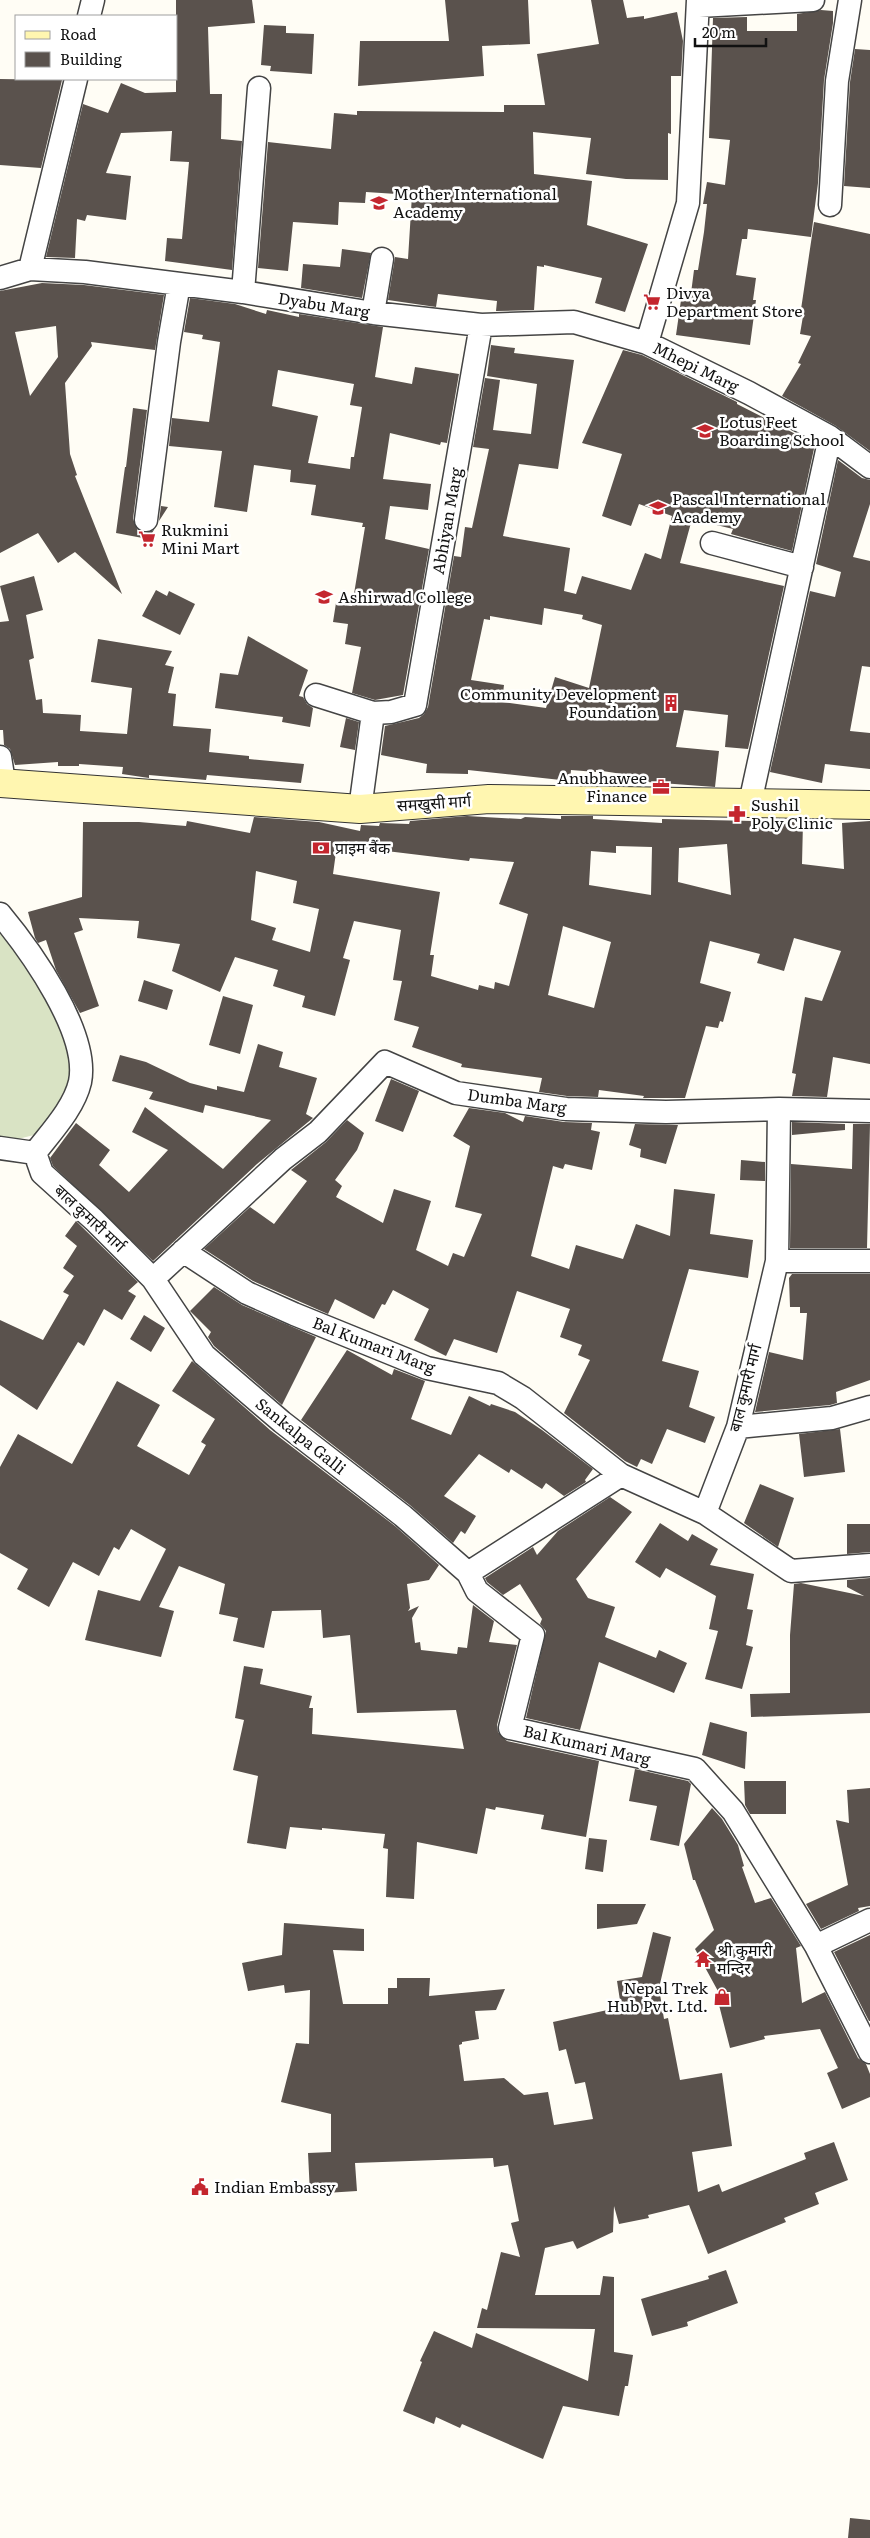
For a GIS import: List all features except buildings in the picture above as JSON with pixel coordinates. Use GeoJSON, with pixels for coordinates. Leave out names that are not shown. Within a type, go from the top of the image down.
{"type":"FeatureCollection","features":[{"type":"Feature","properties":{"kind":"main road","name":"समखुसी मार्ग"},"geometry":{"type":"LineString","coordinates":[[1,774],[360,809],[488,799],[870,805]]}},
{"type":"Feature","properties":{"kind":"street"},"geometry":{"type":"LineString","coordinates":[[89,15],[93,0]]}},
{"type":"Feature","properties":{"kind":"street"},"geometry":{"type":"LineString","coordinates":[[698,3],[813,0]]}},
{"type":"Feature","properties":{"kind":"street"},"geometry":{"type":"LineString","coordinates":[[830,205],[837,81],[850,0]]}},
{"type":"Feature","properties":{"kind":"street","name":"Mhepi Marg"},"geometry":{"type":"LineString","coordinates":[[698,3],[688,203],[647,343],[750,393],[830,437],[870,467]]}},
{"type":"Feature","properties":{"kind":"street"},"geometry":{"type":"LineString","coordinates":[[30,268],[76,80]]}},
{"type":"Feature","properties":{"kind":"street"},"geometry":{"type":"LineString","coordinates":[[243,292],[258,88]]}},
{"type":"Feature","properties":{"kind":"street"},"geometry":{"type":"LineString","coordinates":[[372,313],[382,259]]}},
{"type":"Feature","properties":{"kind":"street","name":"Dyabu Marg"},"geometry":{"type":"LineString","coordinates":[[0,278],[30,268],[142,278],[372,313],[480,325],[574,322],[647,343]]}},
{"type":"Feature","properties":{"kind":"street"},"geometry":{"type":"LineString","coordinates":[[146,520],[169,342],[179,284]]}},
{"type":"Feature","properties":{"kind":"street","name":"Abhiyan Marg"},"geometry":{"type":"LineString","coordinates":[[316,695],[373,713],[391,712],[415,705],[480,325]]}},
{"type":"Feature","properties":{"kind":"street"},"geometry":{"type":"LineString","coordinates":[[750,803],[830,437]]}},
{"type":"Feature","properties":{"kind":"street"},"geometry":{"type":"LineString","coordinates":[[712,543],[802,567]]}},
{"type":"Feature","properties":{"kind":"street"},"geometry":{"type":"LineString","coordinates":[[360,809],[373,713]]}},
{"type":"Feature","properties":{"kind":"street"},"geometry":{"type":"LineString","coordinates":[[0,914],[42,971],[77,1042],[81,1063],[80,1082],[75,1096],[35,1153],[0,1148]]}},
{"type":"Feature","properties":{"kind":"street","name":"Dumba Marg"},"geometry":{"type":"LineString","coordinates":[[183,1251],[283,1159],[318,1132],[386,1062],[456,1093],[566,1109],[666,1112],[779,1108]]}},
{"type":"Feature","properties":{"kind":"street"},"geometry":{"type":"LineString","coordinates":[[870,1112],[779,1108],[777,1260],[870,1261]]}},
{"type":"Feature","properties":{"kind":"street","name":"बाल कुमारी मार्ग"},"geometry":{"type":"LineString","coordinates":[[35,1153],[42,1173],[94,1220],[153,1279]]}},
{"type":"Feature","properties":{"kind":"street"},"geometry":{"type":"LineString","coordinates":[[153,1279],[183,1251]]}},
{"type":"Feature","properties":{"kind":"street","name":"Bal Kumari Marg"},"geometry":{"type":"LineString","coordinates":[[183,1251],[248,1293],[294,1314],[428,1368],[498,1382],[523,1398],[621,1475],[705,1513],[791,1571],[870,1565]]}},
{"type":"Feature","properties":{"kind":"street","name":"बाल कुमारी मार्ग"},"geometry":{"type":"LineString","coordinates":[[705,1513],[738,1427],[777,1260]]}},
{"type":"Feature","properties":{"kind":"street","name":"Sankalpa Galli"},"geometry":{"type":"LineString","coordinates":[[153,1279],[204,1355],[282,1422],[403,1516],[468,1573]]}},
{"type":"Feature","properties":{"kind":"street"},"geometry":{"type":"LineString","coordinates":[[738,1427],[832,1418],[870,1407]]}},
{"type":"Feature","properties":{"kind":"street"},"geometry":{"type":"LineString","coordinates":[[468,1573],[621,1475]]}},
{"type":"Feature","properties":{"kind":"street","name":"Bal Kumari Marg"},"geometry":{"type":"LineString","coordinates":[[468,1573],[477,1590],[533,1635],[510,1728],[695,1769],[733,1811],[816,1946],[870,2052]]}},
{"type":"Feature","properties":{"kind":"street"},"geometry":{"type":"LineString","coordinates":[[816,1946],[870,1920]]}},
{"type":"Feature","properties":{"kind":"green space"},"geometry":{"type":"Polygon","coordinates":[[[0,927],[50,1000],[75,1059],[63,1104],[34,1135],[18,1139],[0,1137],[0,927]]]}},
{"type":"Feature","properties":{"kind":"place","name":"Mother International Academy"},"geometry":{"type":"Point","coordinates":[379,203]}},
{"type":"Feature","properties":{"kind":"place","name":"Divya Department Store"},"geometry":{"type":"Point","coordinates":[652,302]}},
{"type":"Feature","properties":{"kind":"place","name":"Lotus Feet Boarding School"},"geometry":{"type":"Point","coordinates":[705,431]}},
{"type":"Feature","properties":{"kind":"place","name":"Pascal International Academy"},"geometry":{"type":"Point","coordinates":[658,508]}},
{"type":"Feature","properties":{"kind":"place","name":"Rukmini Mini Mart"},"geometry":{"type":"Point","coordinates":[147,539]}},
{"type":"Feature","properties":{"kind":"place","name":"Ashirwad College"},"geometry":{"type":"Point","coordinates":[324,597]}},
{"type":"Feature","properties":{"kind":"place","name":"Community Development Foundation"},"geometry":{"type":"Point","coordinates":[671,703]}},
{"type":"Feature","properties":{"kind":"place","name":"Anubhawee Finance"},"geometry":{"type":"Point","coordinates":[661,787]}},
{"type":"Feature","properties":{"kind":"place","name":"Sushil Poly Clinic"},"geometry":{"type":"Point","coordinates":[737,814]}},
{"type":"Feature","properties":{"kind":"place","name":"प्राइम बैंक"},"geometry":{"type":"Point","coordinates":[321,848]}},
{"type":"Feature","properties":{"kind":"place","name":"श्री कुमारी मन्दिर"},"geometry":{"type":"Point","coordinates":[703,1959]}},
{"type":"Feature","properties":{"kind":"place","name":"Nepal Trek Hub Pvt. Ltd."},"geometry":{"type":"Point","coordinates":[722,1997]}},
{"type":"Feature","properties":{"kind":"place","name":"Indian Embassy"},"geometry":{"type":"Point","coordinates":[200,2187]}}]}
